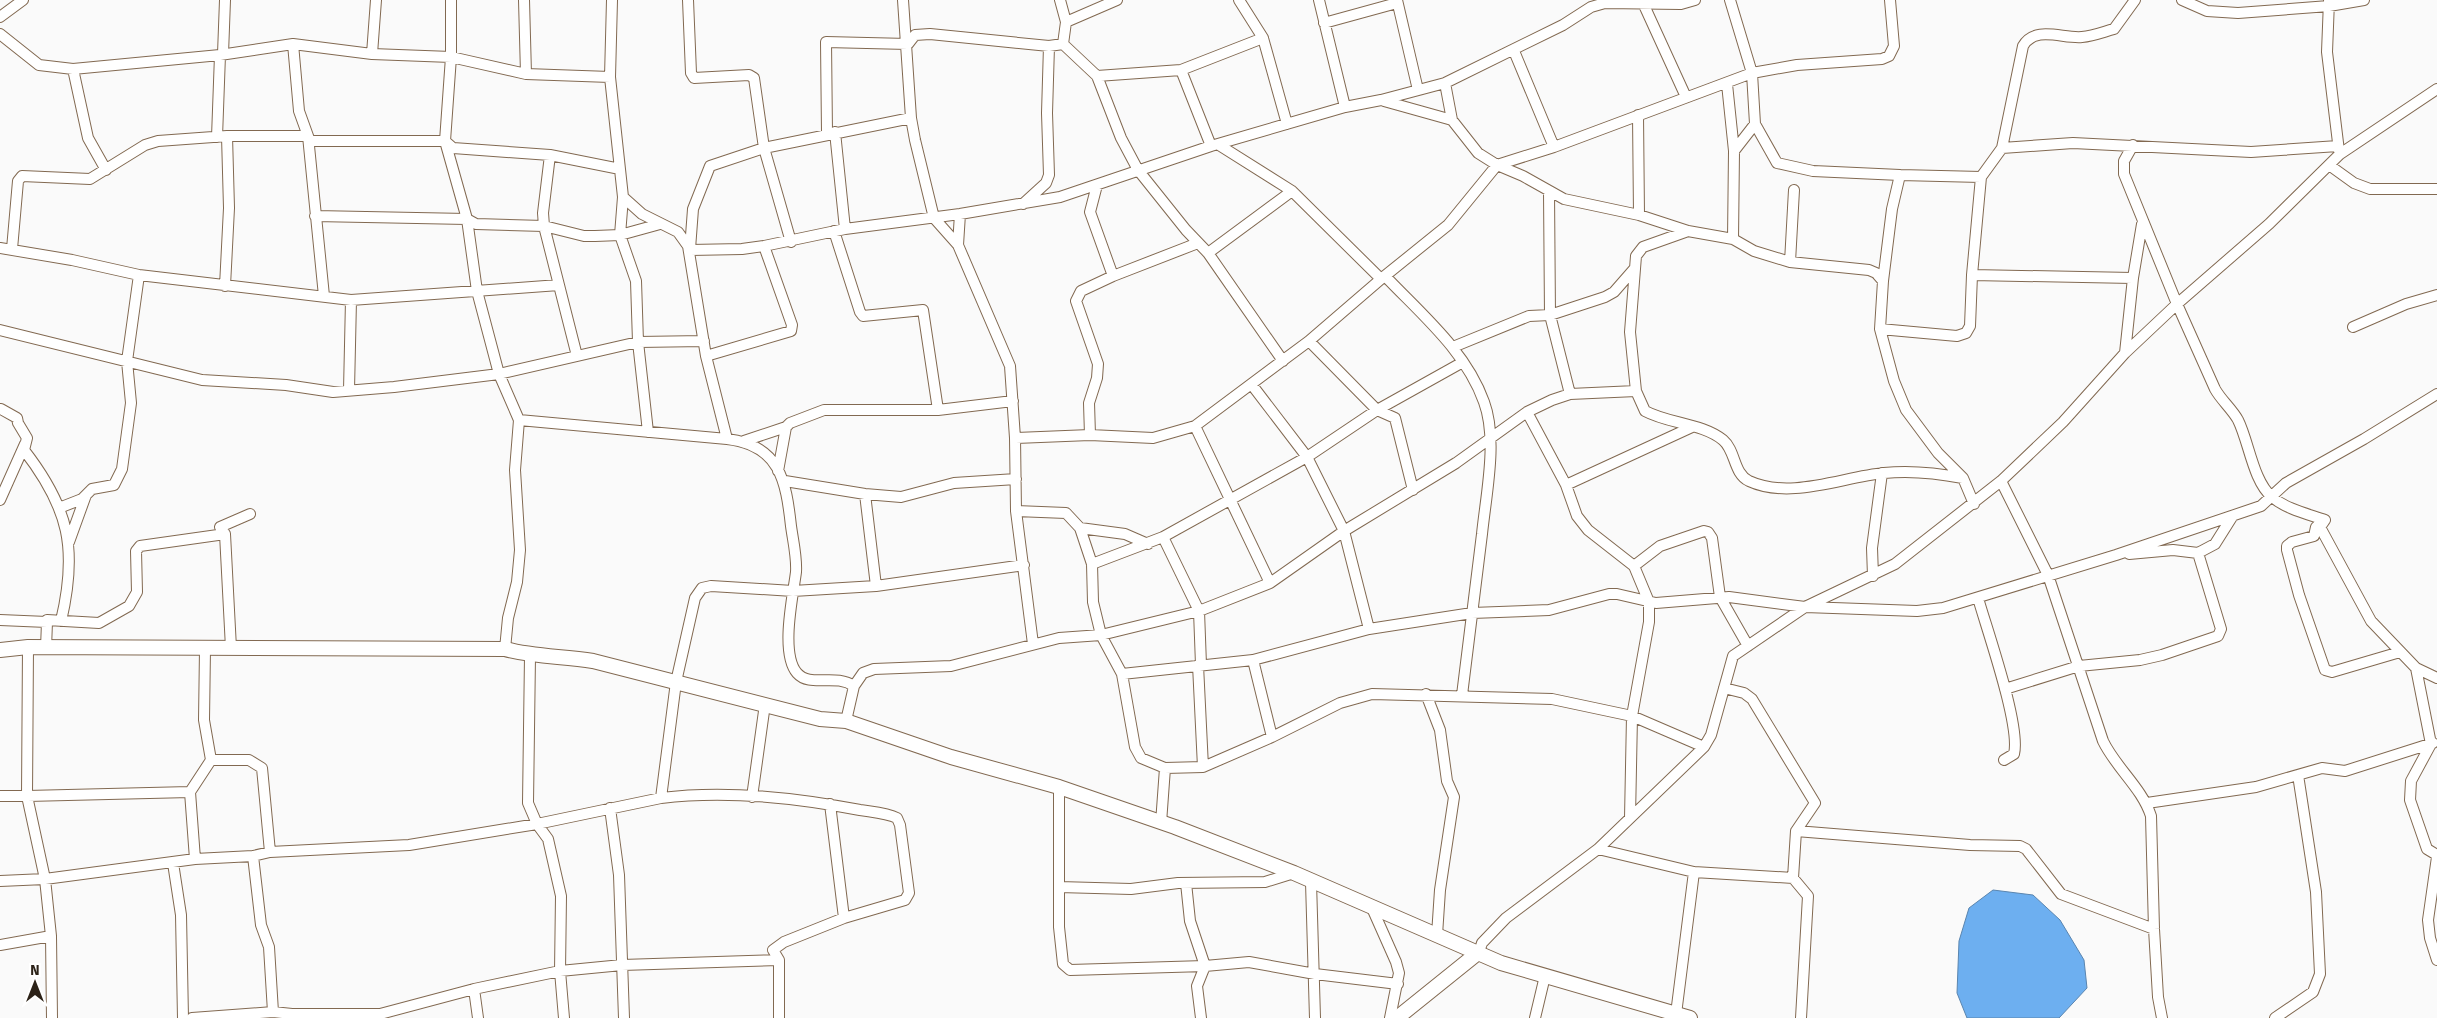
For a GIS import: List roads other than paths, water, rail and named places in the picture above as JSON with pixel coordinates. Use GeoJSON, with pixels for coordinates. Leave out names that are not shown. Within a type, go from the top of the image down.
{"type":"FeatureCollection","features":[{"type":"Feature","properties":{"kind":"street"},"geometry":{"type":"LineString","coordinates":[[0,17],[23,0]]}},
{"type":"Feature","properties":{"kind":"street"},"geometry":{"type":"LineString","coordinates":[[225,0],[222,55],[222,136],[229,208],[225,286]]}},
{"type":"Feature","properties":{"kind":"street"},"geometry":{"type":"LineString","coordinates":[[372,54],[376,0]]}},
{"type":"Feature","properties":{"kind":"street"},"geometry":{"type":"LineString","coordinates":[[451,0],[451,57],[445,141],[467,219],[477,291],[499,374],[519,420],[514,470],[520,550],[517,582],[508,618],[505,649]]}},
{"type":"Feature","properties":{"kind":"street"},"geometry":{"type":"LineString","coordinates":[[524,0],[526,74]]}},
{"type":"Feature","properties":{"kind":"street"},"geometry":{"type":"LineString","coordinates":[[612,0],[610,77],[620,153],[623,197],[620,235],[636,281],[638,342],[648,432]]}},
{"type":"Feature","properties":{"kind":"street"},"geometry":{"type":"LineString","coordinates":[[688,0],[692,76],[698,79],[752,76],[756,82],[764,148],[791,242]]}},
{"type":"Feature","properties":{"kind":"street"},"geometry":{"type":"LineString","coordinates":[[903,0],[908,44],[911,118],[934,218],[958,245],[1008,359],[1015,438],[1016,511],[1024,565],[1027,607],[1034,644]]}},
{"type":"Feature","properties":{"kind":"street"},"geometry":{"type":"LineString","coordinates":[[1060,0],[1066,22],[1062,44]]}},
{"type":"Feature","properties":{"kind":"street"},"geometry":{"type":"LineString","coordinates":[[1066,22],[1117,0]]}},
{"type":"Feature","properties":{"kind":"street"},"geometry":{"type":"LineString","coordinates":[[1239,0],[1263,38],[1287,124]]}},
{"type":"Feature","properties":{"kind":"street"},"geometry":{"type":"LineString","coordinates":[[1319,0],[1345,108]]}},
{"type":"Feature","properties":{"kind":"street"},"geometry":{"type":"LineString","coordinates":[[689,248],[742,249],[764,246],[791,242],[845,229],[934,218],[1060,197],[1215,145],[1345,108],[1445,83],[1563,25],[1591,7],[1606,3],[1681,4],[1695,0]]}},
{"type":"Feature","properties":{"kind":"street"},"geometry":{"type":"LineString","coordinates":[[1730,0],[1752,73],[1755,124],[1777,162],[1813,171],[1981,178]]}},
{"type":"Feature","properties":{"kind":"street"},"geometry":{"type":"LineString","coordinates":[[1015,438],[1090,435],[1153,438],[1195,426],[1309,341],[1383,277],[1448,225],[1497,166],[1554,147],[1686,97],[1727,84],[1752,73],[1792,65],[1882,59],[1889,56],[1894,46],[1890,0]]}},
{"type":"Feature","properties":{"kind":"street"},"geometry":{"type":"LineString","coordinates":[[1880,329],[1957,336],[1966,333],[1970,326],[1972,275],[1981,178],[2002,148],[2023,46],[2026,40],[2036,34],[2080,37],[2114,29],[2135,0]]}},
{"type":"Feature","properties":{"kind":"street"},"geometry":{"type":"LineString","coordinates":[[2182,0],[2222,13],[2364,0]]}},
{"type":"Feature","properties":{"kind":"street"},"geometry":{"type":"LineString","coordinates":[[1324,23],[1397,2],[1418,90]]}},
{"type":"Feature","properties":{"kind":"street"},"geometry":{"type":"LineString","coordinates":[[1643,3],[1686,97]]}},
{"type":"Feature","properties":{"kind":"street"},"geometry":{"type":"LineString","coordinates":[[2329,3],[2327,52],[2339,150]]}},
{"type":"Feature","properties":{"kind":"street"},"geometry":{"type":"LineString","coordinates":[[0,34],[38,65],[73,68],[222,55],[293,44],[372,54],[451,57],[526,74],[610,77]]}},
{"type":"Feature","properties":{"kind":"street"},"geometry":{"type":"LineString","coordinates":[[908,44],[915,35],[930,34],[1049,46],[1062,44]]}},
{"type":"Feature","properties":{"kind":"street"},"geometry":{"type":"LineString","coordinates":[[1097,76],[1181,70],[1263,38]]}},
{"type":"Feature","properties":{"kind":"street"},"geometry":{"type":"LineString","coordinates":[[845,229],[831,133],[826,42],[908,44]]}},
{"type":"Feature","properties":{"kind":"street"},"geometry":{"type":"LineString","coordinates":[[293,44],[300,111],[310,141],[445,141],[453,148],[550,155],[620,169]]}},
{"type":"Feature","properties":{"kind":"street"},"geometry":{"type":"LineString","coordinates":[[1062,44],[1097,76],[1121,138],[1138,170],[1208,254],[1283,360]]}},
{"type":"Feature","properties":{"kind":"street"},"geometry":{"type":"LineString","coordinates":[[1022,204],[1046,183],[1050,175],[1047,113],[1049,46]]}},
{"type":"Feature","properties":{"kind":"street"},"geometry":{"type":"LineString","coordinates":[[1514,50],[1554,147]]}},
{"type":"Feature","properties":{"kind":"street"},"geometry":{"type":"LineString","coordinates":[[73,68],[88,138],[106,170]]}},
{"type":"Feature","properties":{"kind":"street"},"geometry":{"type":"LineString","coordinates":[[1181,70],[1215,145],[1292,191],[1383,277],[1453,347],[1484,402],[1489,419],[1490,440],[1462,695]]}},
{"type":"Feature","properties":{"kind":"street"},"geometry":{"type":"LineString","coordinates":[[1445,83],[1452,120],[1478,153],[1497,166],[1523,176],[1564,200],[1639,215],[1688,231],[1733,239],[1754,251],[1790,262],[1861,268],[1876,273],[1883,282]]}},
{"type":"Feature","properties":{"kind":"street"},"geometry":{"type":"LineString","coordinates":[[1727,84],[1734,151],[1733,239]]}},
{"type":"Feature","properties":{"kind":"street"},"geometry":{"type":"LineString","coordinates":[[1397,1018],[1479,952],[1482,943],[1506,918],[1598,849],[1704,747],[1712,734],[1733,656],[1805,607],[1895,564],[1974,504],[2002,481],[2063,422],[2126,353],[2177,304],[2269,224],[2329,165],[2339,150],[2437,89]]}},
{"type":"Feature","properties":{"kind":"street"},"geometry":{"type":"LineString","coordinates":[[1381,100],[1452,120]]}},
{"type":"Feature","properties":{"kind":"street"},"geometry":{"type":"LineString","coordinates":[[1638,115],[1639,215]]}},
{"type":"Feature","properties":{"kind":"street"},"geometry":{"type":"LineString","coordinates":[[727,439],[706,356],[689,248],[693,209],[710,166],[764,148],[911,118]]}},
{"type":"Feature","properties":{"kind":"street"},"geometry":{"type":"LineString","coordinates":[[1734,151],[1755,124]]}},
{"type":"Feature","properties":{"kind":"street"},"geometry":{"type":"LineString","coordinates":[[12,249],[18,181],[25,175],[86,180],[106,170],[150,142],[222,136],[308,136]]}},
{"type":"Feature","properties":{"kind":"street"},"geometry":{"type":"LineString","coordinates":[[308,136],[324,296]]}},
{"type":"Feature","properties":{"kind":"street"},"geometry":{"type":"LineString","coordinates":[[2002,148],[2073,143],[2251,152],[2339,150]]}},
{"type":"Feature","properties":{"kind":"street"},"geometry":{"type":"LineString","coordinates":[[2133,145],[2124,161],[2124,174],[2142,223],[2215,389],[2221,400],[2238,419],[2262,485],[2272,497],[2297,510],[2325,520]]}},
{"type":"Feature","properties":{"kind":"street"},"geometry":{"type":"LineString","coordinates":[[550,155],[543,213],[544,226],[577,356]]}},
{"type":"Feature","properties":{"kind":"street"},"geometry":{"type":"LineString","coordinates":[[2329,165],[2354,183],[2370,190],[2437,189]]}},
{"type":"Feature","properties":{"kind":"street"},"geometry":{"type":"LineString","coordinates":[[1900,175],[1892,208],[1883,282],[1880,329],[1888,362],[1906,410],[1938,453],[1964,478],[1974,504]]}},
{"type":"Feature","properties":{"kind":"street"},"geometry":{"type":"LineString","coordinates":[[1097,185],[1090,212],[1113,276]]}},
{"type":"Feature","properties":{"kind":"street"},"geometry":{"type":"LineString","coordinates":[[1790,262],[1794,190]]}},
{"type":"Feature","properties":{"kind":"street"},"geometry":{"type":"LineString","coordinates":[[1208,254],[1292,191]]}},
{"type":"Feature","properties":{"kind":"street"},"geometry":{"type":"LineString","coordinates":[[1549,192],[1550,315],[1570,394]]}},
{"type":"Feature","properties":{"kind":"street"},"geometry":{"type":"LineString","coordinates":[[623,197],[635,208],[660,224],[678,232],[689,248]]}},
{"type":"Feature","properties":{"kind":"street"},"geometry":{"type":"LineString","coordinates":[[958,245],[960,214]]}},
{"type":"Feature","properties":{"kind":"street"},"geometry":{"type":"LineString","coordinates":[[315,216],[467,219],[476,224],[544,226],[584,236],[620,235],[660,224]]}},
{"type":"Feature","properties":{"kind":"street"},"geometry":{"type":"LineString","coordinates":[[2126,353],[2133,278],[2142,223]]}},
{"type":"Feature","properties":{"kind":"street"},"geometry":{"type":"LineString","coordinates":[[834,231],[860,312],[863,316],[923,310],[938,410]]}},
{"type":"Feature","properties":{"kind":"street"},"geometry":{"type":"LineString","coordinates":[[1688,231],[1638,251],[1630,332],[1636,391],[1645,411],[1692,427],[1724,441],[1729,447],[1742,475],[1749,481],[1764,485],[1797,487],[1882,473],[1924,473],[1964,478]]}},
{"type":"Feature","properties":{"kind":"street"},"geometry":{"type":"LineString","coordinates":[[1090,435],[1089,403],[1097,378],[1098,364],[1076,301],[1081,291],[1113,276],[1198,243]]}},
{"type":"Feature","properties":{"kind":"street"},"geometry":{"type":"LineString","coordinates":[[706,356],[791,331],[792,325],[764,246]]}},
{"type":"Feature","properties":{"kind":"street"},"geometry":{"type":"LineString","coordinates":[[0,248],[139,275],[351,300],[559,285]]}},
{"type":"Feature","properties":{"kind":"street"},"geometry":{"type":"LineString","coordinates":[[1453,347],[1529,316],[1550,315],[1610,295],[1635,268]]}},
{"type":"Feature","properties":{"kind":"street"},"geometry":{"type":"LineString","coordinates":[[59,508],[82,499],[92,488],[114,485],[122,473],[131,403],[126,361],[139,275]]}},
{"type":"Feature","properties":{"kind":"street"},"geometry":{"type":"LineString","coordinates":[[1972,275],[2133,278]]}},
{"type":"Feature","properties":{"kind":"street"},"geometry":{"type":"LineString","coordinates":[[2353,327],[2406,304],[2437,295]]}},
{"type":"Feature","properties":{"kind":"street"},"geometry":{"type":"LineString","coordinates":[[350,390],[351,300]]}},
{"type":"Feature","properties":{"kind":"street"},"geometry":{"type":"LineString","coordinates":[[0,330],[202,380],[262,385],[286,384],[333,392],[499,374],[638,342],[704,341]]}},
{"type":"Feature","properties":{"kind":"street"},"geometry":{"type":"LineString","coordinates":[[1309,341],[1377,410],[1395,418],[1413,490]]}},
{"type":"Feature","properties":{"kind":"street"},"geometry":{"type":"LineString","coordinates":[[1092,564],[1163,537],[1229,499],[1307,458],[1377,410],[1463,362]]}},
{"type":"Feature","properties":{"kind":"street"},"geometry":{"type":"LineString","coordinates":[[1252,385],[1307,458],[1344,530],[1369,629]]}},
{"type":"Feature","properties":{"kind":"street"},"geometry":{"type":"LineString","coordinates":[[846,721],[854,686],[862,674],[874,669],[952,666],[1068,636],[1102,635],[1199,611],[1270,582],[1344,530],[1413,490],[1490,440],[1527,412],[1570,394],[1636,391]]}},
{"type":"Feature","properties":{"kind":"street"},"geometry":{"type":"LineString","coordinates":[[1122,674],[1253,660],[1369,629],[1472,613],[1549,610],[1609,594],[1660,603],[1720,597],[1805,607],[1917,611],[1943,608],[2116,555],[2262,506],[2286,483],[2364,440],[2437,394]]}},
{"type":"Feature","properties":{"kind":"street"},"geometry":{"type":"LineString","coordinates":[[744,441],[786,427],[790,423],[824,410],[938,410],[1012,401]]}},
{"type":"Feature","properties":{"kind":"street"},"geometry":{"type":"LineString","coordinates":[[0,406],[17,418],[18,424],[27,438],[24,450],[50,485],[59,508],[68,543],[68,592],[61,621]]}},
{"type":"Feature","properties":{"kind":"street"},"geometry":{"type":"LineString","coordinates":[[1527,412],[1566,485],[1577,516],[1588,530],[1634,566],[1649,602],[1649,622],[1632,716],[1630,818]]}},
{"type":"Feature","properties":{"kind":"street"},"geometry":{"type":"LineString","coordinates":[[519,420],[744,441],[763,450],[772,458],[778,472],[785,481],[796,562],[789,626],[794,669],[805,679],[837,679],[854,686]]}},
{"type":"Feature","properties":{"kind":"street"},"geometry":{"type":"LineString","coordinates":[[1195,426],[1270,582]]}},
{"type":"Feature","properties":{"kind":"street"},"geometry":{"type":"LineString","coordinates":[[778,472],[786,427]]}},
{"type":"Feature","properties":{"kind":"street"},"geometry":{"type":"LineString","coordinates":[[1566,485],[1692,427]]}},
{"type":"Feature","properties":{"kind":"street"},"geometry":{"type":"LineString","coordinates":[[0,500],[27,438]]}},
{"type":"Feature","properties":{"kind":"street"},"geometry":{"type":"LineString","coordinates":[[1873,576],[1872,548],[1882,473]]}},
{"type":"Feature","properties":{"kind":"street"},"geometry":{"type":"LineString","coordinates":[[785,481],[865,494],[901,497],[954,483],[1016,479]]}},
{"type":"Feature","properties":{"kind":"street"},"geometry":{"type":"LineString","coordinates":[[2002,481],[2048,575],[2106,748],[2147,803],[2153,826],[2154,929],[2158,997],[2162,1018]]}},
{"type":"Feature","properties":{"kind":"street"},"geometry":{"type":"LineString","coordinates":[[68,543],[86,494]]}},
{"type":"Feature","properties":{"kind":"street"},"geometry":{"type":"LineString","coordinates":[[865,494],[876,586]]}},
{"type":"Feature","properties":{"kind":"street"},"geometry":{"type":"LineString","coordinates":[[1016,511],[1066,513],[1080,528],[1092,564],[1093,602],[1102,635],[1122,674],[1135,747],[1141,758],[1165,768],[1203,767],[1272,737],[1308,717],[1346,701],[1377,693],[1552,699],[1632,716],[1704,747]]}},
{"type":"Feature","properties":{"kind":"street"},"geometry":{"type":"LineString","coordinates":[[231,648],[225,534],[220,527],[250,514]]}},
{"type":"Feature","properties":{"kind":"street"},"geometry":{"type":"LineString","coordinates":[[2116,555],[2173,550],[2198,553],[2214,544],[2232,517]]}},
{"type":"Feature","properties":{"kind":"street"},"geometry":{"type":"LineString","coordinates":[[2325,520],[2320,527],[2371,621],[2416,668],[2437,678]]}},
{"type":"Feature","properties":{"kind":"street"},"geometry":{"type":"LineString","coordinates":[[2325,520],[2316,527],[2314,536],[2292,542],[2287,546],[2299,595],[2325,670],[2332,672],[2400,652]]}},
{"type":"Feature","properties":{"kind":"street"},"geometry":{"type":"LineString","coordinates":[[1080,528],[1125,534],[1148,544]]}},
{"type":"Feature","properties":{"kind":"street"},"geometry":{"type":"LineString","coordinates":[[1634,566],[1660,546],[1704,531],[1708,532],[1712,538],[1720,597],[1748,646]]}},
{"type":"Feature","properties":{"kind":"street"},"geometry":{"type":"LineString","coordinates":[[0,620],[99,623],[129,606],[135,598],[137,592],[136,551],[140,546],[225,534]]}},
{"type":"Feature","properties":{"kind":"street"},"geometry":{"type":"LineString","coordinates":[[1163,537],[1199,611],[1203,767]]}},
{"type":"Feature","properties":{"kind":"street"},"geometry":{"type":"LineString","coordinates":[[2005,689],[2079,666],[2140,660],[2162,655],[2220,634],[2220,626],[2198,553]]}},
{"type":"Feature","properties":{"kind":"street"},"geometry":{"type":"LineString","coordinates":[[661,798],[676,682],[695,598],[702,588],[711,586],[793,591],[876,586],[1024,565]]}},
{"type":"Feature","properties":{"kind":"street"},"geometry":{"type":"LineString","coordinates":[[1978,598],[2005,689],[2016,748],[2010,758],[2004,760]]}},
{"type":"Feature","properties":{"kind":"street"},"geometry":{"type":"LineString","coordinates":[[46,648],[47,622]]}},
{"type":"Feature","properties":{"kind":"street"},"geometry":{"type":"LineString","coordinates":[[28,647],[27,796],[45,879],[51,936],[52,1018]]}},
{"type":"Feature","properties":{"kind":"street"},"geometry":{"type":"LineString","coordinates":[[0,650],[28,647],[505,649],[530,656],[565,656],[593,661],[820,719],[846,721],[951,757],[1059,786],[1294,873],[1501,963],[1690,1018]]}},
{"type":"Feature","properties":{"kind":"street"},"geometry":{"type":"LineString","coordinates":[[195,859],[190,792],[211,760],[204,712],[205,649]]}},
{"type":"Feature","properties":{"kind":"street"},"geometry":{"type":"LineString","coordinates":[[530,656],[528,799],[529,809],[536,824],[548,839],[561,896],[560,971],[564,1018]]}},
{"type":"Feature","properties":{"kind":"street"},"geometry":{"type":"LineString","coordinates":[[1253,660],[1272,737]]}},
{"type":"Feature","properties":{"kind":"street"},"geometry":{"type":"LineString","coordinates":[[2416,668],[2434,743],[2411,781],[2410,800],[2427,849],[2437,856],[2428,920],[2430,938],[2437,960]]}},
{"type":"Feature","properties":{"kind":"street"},"geometry":{"type":"LineString","coordinates":[[1724,688],[1744,693],[1752,699],[1815,803],[1796,831],[1793,878],[1808,896],[1800,1018]]}},
{"type":"Feature","properties":{"kind":"street"},"geometry":{"type":"LineString","coordinates":[[1426,694],[1440,730],[1447,781],[1454,797],[1440,890],[1437,935]]}},
{"type":"Feature","properties":{"kind":"street"},"geometry":{"type":"LineString","coordinates":[[752,797],[765,704]]}},
{"type":"Feature","properties":{"kind":"street"},"geometry":{"type":"LineString","coordinates":[[2147,803],[2256,787],[2322,768],[2345,771],[2434,743]]}},
{"type":"Feature","properties":{"kind":"street"},"geometry":{"type":"LineString","coordinates":[[211,760],[249,760],[262,768],[270,852]]}},
{"type":"Feature","properties":{"kind":"street"},"geometry":{"type":"LineString","coordinates":[[1160,823],[1165,768]]}},
{"type":"Feature","properties":{"kind":"street"},"geometry":{"type":"LineString","coordinates":[[2275,1018],[2313,992],[2320,974],[2316,892],[2298,775]]}},
{"type":"Feature","properties":{"kind":"street"},"geometry":{"type":"LineString","coordinates":[[1059,786],[1059,887],[1062,964],[1066,968],[1070,970],[1205,966],[1249,962],[1315,974],[1398,984]]}},
{"type":"Feature","properties":{"kind":"street"},"geometry":{"type":"LineString","coordinates":[[0,796],[190,792]]}},
{"type":"Feature","properties":{"kind":"street"},"geometry":{"type":"LineString","coordinates":[[0,882],[45,879],[195,859],[254,856],[270,852],[405,845],[536,824],[678,796],[752,797],[830,804],[897,818],[900,825],[909,893],[905,900],[844,918],[778,945],[774,950],[779,960],[779,1018]]}},
{"type":"Feature","properties":{"kind":"street"},"geometry":{"type":"LineString","coordinates":[[830,804],[844,918]]}},
{"type":"Feature","properties":{"kind":"street"},"geometry":{"type":"LineString","coordinates":[[610,808],[619,875],[624,1018]]}},
{"type":"Feature","properties":{"kind":"street"},"geometry":{"type":"LineString","coordinates":[[1796,831],[1970,845],[2020,846],[2026,850],[2061,894],[2154,929]]}},
{"type":"Feature","properties":{"kind":"street"},"geometry":{"type":"LineString","coordinates":[[1598,849],[1694,872],[1793,878]]}},
{"type":"Feature","properties":{"kind":"street"},"geometry":{"type":"LineString","coordinates":[[254,856],[261,925],[268,947],[273,1012]]}},
{"type":"Feature","properties":{"kind":"street"},"geometry":{"type":"LineString","coordinates":[[173,863],[181,915],[183,1018]]}},
{"type":"Feature","properties":{"kind":"street"},"geometry":{"type":"LineString","coordinates":[[1676,1014],[1694,872]]}},
{"type":"Feature","properties":{"kind":"street"},"geometry":{"type":"LineString","coordinates":[[1059,887],[1131,889],[1186,883],[1265,882],[1294,873]]}},
{"type":"Feature","properties":{"kind":"street"},"geometry":{"type":"LineString","coordinates":[[1311,882],[1315,1018]]}},
{"type":"Feature","properties":{"kind":"street"},"geometry":{"type":"LineString","coordinates":[[1186,883],[1190,921],[1205,966],[1196,986],[1201,1018]]}},
{"type":"Feature","properties":{"kind":"street"},"geometry":{"type":"LineString","coordinates":[[1372,908],[1396,962],[1398,984],[1390,1018]]}},
{"type":"Feature","properties":{"kind":"street"},"geometry":{"type":"LineString","coordinates":[[0,946],[51,936]]}},
{"type":"Feature","properties":{"kind":"street"},"geometry":{"type":"LineString","coordinates":[[199,1018],[273,1012],[292,1016],[380,1014],[474,989],[560,971],[622,965],[779,960]]}},
{"type":"Feature","properties":{"kind":"street"},"geometry":{"type":"LineString","coordinates":[[1535,1018],[1545,976]]}},
{"type":"Feature","properties":{"kind":"street"},"geometry":{"type":"LineString","coordinates":[[474,989],[478,1018]]}},
{"type":"Feature","properties":{"kind":"water"},"geometry":{"type":"Polygon","coordinates":[[[1993,890],[2033,895],[2060,920],[2084,960],[2087,988],[2059,1018],[1967,1018],[1957,993],[1959,941],[1969,908],[1993,890]]]}}]}
